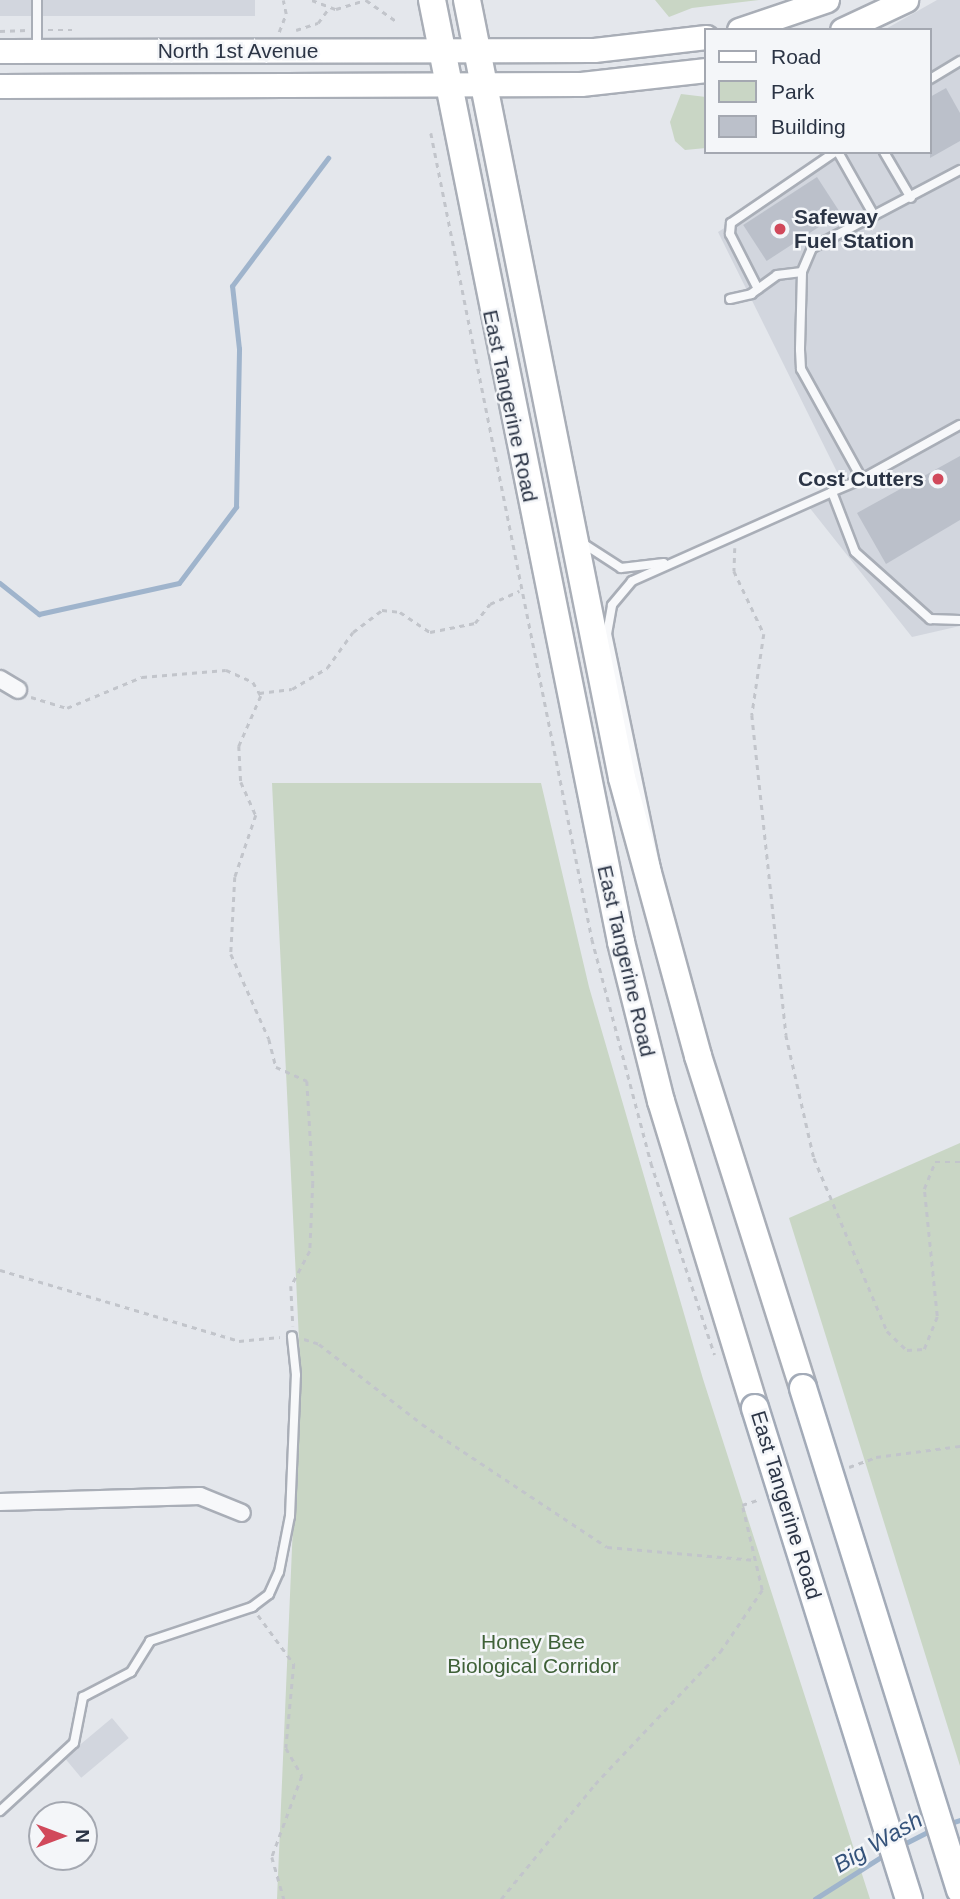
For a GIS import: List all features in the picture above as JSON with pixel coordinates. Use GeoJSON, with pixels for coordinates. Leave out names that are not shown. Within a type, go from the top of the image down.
{"type":"FeatureCollection","features":[{"type":"Feature","properties":{"kind":"main road","name":"East Tangerine Road"},"geometry":{"type":"LineString","coordinates":[[432,0],[440,52],[621,943],[661,1101],[909,1899]]}},
{"type":"Feature","properties":{"kind":"main road","name":"East Tangerine Road"},"geometry":{"type":"LineString","coordinates":[[467,0],[567,516],[652,896],[960,1890]]}},
{"type":"Feature","properties":{"kind":"main road"},"geometry":{"type":"LineString","coordinates":[[745,28],[827,0]]}},
{"type":"Feature","properties":{"kind":"main road"},"geometry":{"type":"LineString","coordinates":[[846,28],[906,0]]}},
{"type":"Feature","properties":{"kind":"main road","name":"North 1st Avenue"},"geometry":{"type":"LineString","coordinates":[[0,51],[440,52],[628,48],[704,37]]}},
{"type":"Feature","properties":{"kind":"main road","name":"North 1st Avenue"},"geometry":{"type":"LineString","coordinates":[[0,86],[482,86],[620,83],[704,70]]}},
{"type":"Feature","properties":{"kind":"street"},"geometry":{"type":"LineString","coordinates":[[0,679],[18,690]]}},
{"type":"Feature","properties":{"kind":"street"},"geometry":{"type":"LineString","coordinates":[[0,1502],[200,1496],[242,1513]]}},
{"type":"Feature","properties":{"kind":"lane"},"geometry":{"type":"LineString","coordinates":[[37,0],[37,51]]}},
{"type":"Feature","properties":{"kind":"lane"},"geometry":{"type":"LineString","coordinates":[[932,78],[960,61]]}},
{"type":"Feature","properties":{"kind":"lane"},"geometry":{"type":"LineString","coordinates":[[758,289],[730,234],[731,223],[834,154]]}},
{"type":"Feature","properties":{"kind":"lane"},"geometry":{"type":"LineString","coordinates":[[838,154],[872,212]]}},
{"type":"Feature","properties":{"kind":"lane"},"geometry":{"type":"LineString","coordinates":[[885,154],[912,198]]}},
{"type":"Feature","properties":{"kind":"lane"},"geometry":{"type":"LineString","coordinates":[[862,479],[801,369],[802,272],[812,248],[872,212],[912,198],[960,170]]}},
{"type":"Feature","properties":{"kind":"lane"},"geometry":{"type":"LineString","coordinates":[[730,299],[758,289],[777,275],[802,272]]}},
{"type":"Feature","properties":{"kind":"lane"},"geometry":{"type":"LineString","coordinates":[[652,896],[659,864],[607,634],[612,605],[632,581],[862,479],[960,425]]}},
{"type":"Feature","properties":{"kind":"lane"},"geometry":{"type":"LineString","coordinates":[[832,492],[855,552],[930,619],[960,620]]}},
{"type":"Feature","properties":{"kind":"lane"},"geometry":{"type":"LineString","coordinates":[[567,516],[590,552],[621,568],[674,562]]}},
{"type":"Feature","properties":{"kind":"lane"},"geometry":{"type":"LineString","coordinates":[[0,1811],[74,1743],[83,1697],[131,1672],[150,1642],[252,1606],[269,1594],[279,1572],[290,1516],[296,1376],[292,1336]]}},
{"type":"Feature","properties":{"kind":"path"},"geometry":{"type":"LineString","coordinates":[[283,0],[286,14],[279,32],[313,26],[329,8],[366,0],[397,22]]}},
{"type":"Feature","properties":{"kind":"path"},"geometry":{"type":"LineString","coordinates":[[312,0],[329,8]]}},
{"type":"Feature","properties":{"kind":"path"},"geometry":{"type":"LineString","coordinates":[[736,534],[734,571],[764,634],[752,715],[786,1035],[814,1158],[887,1331],[907,1350],[924,1349],[937,1316],[924,1189],[935,1162],[960,1162]]}},
{"type":"Feature","properties":{"kind":"path"},"geometry":{"type":"LineString","coordinates":[[259,693],[292,690],[327,668],[353,632],[382,610],[400,612],[430,632],[475,623],[490,604],[519,591]]}},
{"type":"Feature","properties":{"kind":"path"},"geometry":{"type":"LineString","coordinates":[[18,690],[51,707],[67,708],[142,677],[226,670],[253,682],[259,693],[239,746],[241,782],[256,815],[235,877],[231,954],[276,1067],[307,1081],[313,1183],[310,1251],[291,1286],[292,1336]]}},
{"type":"Feature","properties":{"kind":"path"},"geometry":{"type":"LineString","coordinates":[[0,1270],[239,1340],[292,1336],[319,1344],[422,1424],[607,1547],[755,1560]]}},
{"type":"Feature","properties":{"kind":"path"},"geometry":{"type":"LineString","coordinates":[[840,1471],[876,1457],[960,1446]]}},
{"type":"Feature","properties":{"kind":"path"},"geometry":{"type":"LineString","coordinates":[[501,1899],[595,1784],[720,1652],[762,1590],[742,1505],[767,1497]]}},
{"type":"Feature","properties":{"kind":"path"},"geometry":{"type":"LineString","coordinates":[[252,1606],[294,1664],[286,1748],[302,1776],[272,1857],[284,1899]]}},
{"type":"Feature","properties":{"kind":"shaded area"},"geometry":{"type":"Polygon","coordinates":[[[0,0],[255,0],[255,16],[0,16],[0,0]]]}},
{"type":"Feature","properties":{"kind":"shaded area"},"geometry":{"type":"Polygon","coordinates":[[[937,0],[960,0],[960,626],[912,637],[809,507],[840,478],[718,232],[830,161],[829,154],[932,154],[932,28],[888,28],[937,0]]]}},
{"type":"Feature","properties":{"kind":"shaded area"},"geometry":{"type":"Polygon","coordinates":[[[112,1718],[129,1738],[81,1778],[65,1758],[112,1718]]]}},
{"type":"Feature","properties":{"kind":"green space"},"geometry":{"type":"Polygon","coordinates":[[[655,0],[759,0],[692,8],[669,17],[655,0]]]}},
{"type":"Feature","properties":{"kind":"green space"},"geometry":{"type":"Polygon","coordinates":[[[681,94],[704,97],[704,148],[685,150],[675,141],[670,122],[681,94]]]}},
{"type":"Feature","properties":{"kind":"green space","name":"Honey Bee Biological Corridor"},"geometry":{"type":"Polygon","coordinates":[[[272,783],[541,783],[589,987],[703,1379],[870,1899],[277,1899],[300,1361],[272,783]]]}},
{"type":"Feature","properties":{"kind":"green space"},"geometry":{"type":"Polygon","coordinates":[[[960,1143],[960,1766],[789,1218],[960,1143]]]}},
{"type":"Feature","properties":{"kind":"building"},"geometry":{"type":"Polygon","coordinates":[[[946,88],[960,113],[960,141],[930,158],[932,154],[932,96],[946,88]]]}},
{"type":"Feature","properties":{"kind":"building"},"geometry":{"type":"Polygon","coordinates":[[[817,177],[840,213],[767,261],[743,225],[817,177]]]}},
{"type":"Feature","properties":{"kind":"building"},"geometry":{"type":"Polygon","coordinates":[[[960,456],[960,520],[886,564],[857,513],[960,456]]]}},
{"type":"Feature","properties":{"kind":"waterway"},"geometry":{"type":"LineString","coordinates":[[0,583],[39,614],[179,583],[236,507],[239,349],[232,286],[328,158]]}},
{"type":"Feature","properties":{"kind":"waterway","name":"Big Wash"},"geometry":{"type":"LineString","coordinates":[[948,1824],[960,1820]]}},
{"type":"Feature","properties":{"kind":"waterway","name":"Big Wash"},"geometry":{"type":"LineString","coordinates":[[900,1846],[933,1829]]}},
{"type":"Feature","properties":{"kind":"waterway","name":"Big Wash"},"geometry":{"type":"LineString","coordinates":[[815,1899],[886,1854]]}},
{"type":"Feature","properties":{"kind":"place","name":"Safeway Fuel Station"},"geometry":{"type":"Point","coordinates":[780,229]}},
{"type":"Feature","properties":{"kind":"place","name":"Cost Cutters"},"geometry":{"type":"Point","coordinates":[938,479]}}]}
